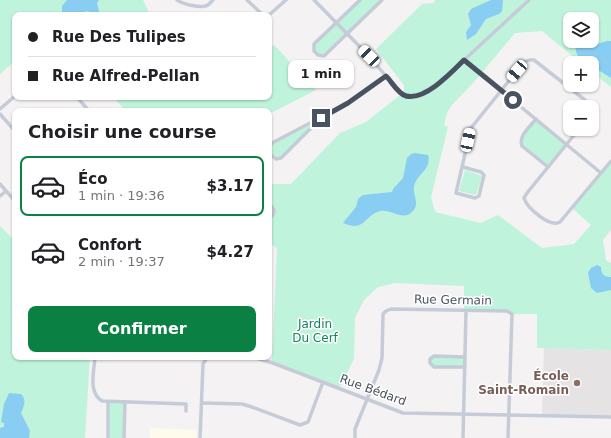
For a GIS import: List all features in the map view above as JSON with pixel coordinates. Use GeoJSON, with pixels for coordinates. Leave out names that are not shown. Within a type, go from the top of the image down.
{"type":"FeatureCollection","features":[{"type":"Feature","properties":{"kind":"street"},"geometry":{"type":"LineString","coordinates":[[177,0],[180,2],[202,6],[208,5],[213,0]]}},
{"type":"Feature","properties":{"kind":"street"},"geometry":{"type":"LineString","coordinates":[[247,0],[260,12]]}},
{"type":"Feature","properties":{"kind":"street"},"geometry":{"type":"LineString","coordinates":[[272,12],[286,0]]}},
{"type":"Feature","properties":{"kind":"street"},"geometry":{"type":"LineString","coordinates":[[314,0],[386,76],[400,93],[406,96],[414,96],[423,93],[437,85],[529,0]]}},
{"type":"Feature","properties":{"kind":"street"},"geometry":{"type":"LineString","coordinates":[[360,0],[314,44],[314,51],[318,55],[324,56],[382,0]]}},
{"type":"Feature","properties":{"kind":"street"},"geometry":{"type":"LineString","coordinates":[[464,60],[601,173]]}},
{"type":"Feature","properties":{"kind":"street"},"geometry":{"type":"LineString","coordinates":[[463,166],[481,172],[484,175],[479,196],[475,198],[456,193],[471,128],[524,62],[534,60],[585,100]]}},
{"type":"Feature","properties":{"kind":"street"},"geometry":{"type":"LineString","coordinates":[[272,143],[348,103],[386,76]]}},
{"type":"Feature","properties":{"kind":"street"},"geometry":{"type":"LineString","coordinates":[[0,109],[12,99]]}},
{"type":"Feature","properties":{"kind":"street"},"geometry":{"type":"LineString","coordinates":[[80,100],[86,108]]}},
{"type":"Feature","properties":{"kind":"street"},"geometry":{"type":"LineString","coordinates":[[0,114],[12,128]]}},
{"type":"Feature","properties":{"kind":"street"},"geometry":{"type":"LineString","coordinates":[[272,156],[276,159],[281,158],[321,118]]}},
{"type":"Feature","properties":{"kind":"street"},"geometry":{"type":"LineString","coordinates":[[536,119],[521,138],[521,142],[522,146],[548,167]]}},
{"type":"Feature","properties":{"kind":"street"},"geometry":{"type":"LineString","coordinates":[[573,136],[524,198],[526,204],[550,224],[556,225],[560,222],[611,161]]}},
{"type":"Feature","properties":{"kind":"street"},"geometry":{"type":"LineString","coordinates":[[0,184],[12,198]]}},
{"type":"Feature","properties":{"kind":"street"},"geometry":{"type":"LineString","coordinates":[[0,196],[6,191]]}},
{"type":"Feature","properties":{"kind":"street","name":"Rue Germain"},"geometry":{"type":"LineString","coordinates":[[366,399],[379,370],[382,358],[383,314],[386,311],[391,309],[507,311],[512,314],[508,415]]}},
{"type":"Feature","properties":{"kind":"street"},"geometry":{"type":"LineString","coordinates":[[463,438],[466,310]]}},
{"type":"Feature","properties":{"kind":"street"},"geometry":{"type":"LineString","coordinates":[[465,357],[434,356],[430,359],[430,363],[434,367],[465,367]]}},
{"type":"Feature","properties":{"kind":"street"},"geometry":{"type":"LineString","coordinates":[[95,360],[94,394],[102,402],[186,404],[186,411]]}},
{"type":"Feature","properties":{"kind":"street"},"geometry":{"type":"LineString","coordinates":[[200,438],[203,364],[206,360]]}},
{"type":"Feature","properties":{"kind":"street","name":"Rue Bédard"},"geometry":{"type":"LineString","coordinates":[[263,360],[403,413],[611,416]]}},
{"type":"Feature","properties":{"kind":"street"},"geometry":{"type":"LineString","coordinates":[[202,403],[242,404],[300,425],[308,422],[323,382]]}},
{"type":"Feature","properties":{"kind":"street"},"geometry":{"type":"LineString","coordinates":[[354,438],[355,429],[366,399]]}},
{"type":"Feature","properties":{"kind":"street"},"geometry":{"type":"LineString","coordinates":[[108,402],[108,438]]}},
{"type":"Feature","properties":{"kind":"street"},"geometry":{"type":"LineString","coordinates":[[124,438],[125,402]]}},
{"type":"Feature","properties":{"kind":"street"},"geometry":{"type":"LineString","coordinates":[[508,415],[508,438]]}},
{"type":"Feature","properties":{"kind":"shaded area","name":"École Saint-Romain"},"geometry":{"type":"Polygon","coordinates":[[[544,348],[611,350],[611,417],[542,415],[544,348]]]}},
{"type":"Feature","properties":{"kind":"shaded area"},"geometry":{"type":"Polygon","coordinates":[[[150,428],[197,430],[196,438],[150,438],[150,428]]]}},
{"type":"Feature","properties":{"kind":"green space"},"geometry":{"type":"Polygon","coordinates":[[[0,0],[143,0],[149,12],[12,12],[12,64],[0,74],[0,0]]]}},
{"type":"Feature","properties":{"kind":"green space"},"geometry":{"type":"Polygon","coordinates":[[[360,0],[382,0],[324,56],[318,55],[314,51],[314,44],[360,0]]]}},
{"type":"Feature","properties":{"kind":"green space","name":"Jardin Du Cerf"},"geometry":{"type":"Polygon","coordinates":[[[435,0],[611,0],[611,87],[599,78],[599,56],[572,56],[542,31],[515,33],[474,82],[451,106],[447,113],[444,125],[448,127],[431,197],[435,212],[481,223],[498,215],[542,248],[574,244],[591,225],[572,208],[611,161],[611,230],[603,240],[606,260],[611,263],[611,350],[537,348],[537,314],[512,314],[507,311],[464,310],[464,286],[395,283],[378,287],[364,300],[355,318],[354,359],[340,387],[272,361],[277,249],[272,245],[272,184],[291,184],[340,133],[366,122],[404,92],[404,85],[376,49],[422,4],[434,3],[435,0]]]}},
{"type":"Feature","properties":{"kind":"green space"},"geometry":{"type":"Polygon","coordinates":[[[272,46],[275,46],[316,90],[272,112],[272,108],[123,108],[116,100],[272,100],[272,46]]]}},
{"type":"Feature","properties":{"kind":"green space"},"geometry":{"type":"Polygon","coordinates":[[[321,118],[281,158],[276,159],[272,155],[272,143],[321,118]]]}},
{"type":"Feature","properties":{"kind":"green space"},"geometry":{"type":"Polygon","coordinates":[[[536,119],[566,144],[548,167],[522,146],[521,138],[536,119]]]}},
{"type":"Feature","properties":{"kind":"green space"},"geometry":{"type":"Polygon","coordinates":[[[465,170],[482,176],[476,195],[459,191],[465,170]]]}},
{"type":"Feature","properties":{"kind":"green space"},"geometry":{"type":"Polygon","coordinates":[[[0,226],[12,238],[12,360],[90,360],[85,438],[0,438],[0,226]]]}},
{"type":"Feature","properties":{"kind":"green space"},"geometry":{"type":"Polygon","coordinates":[[[434,356],[465,357],[465,367],[434,367],[430,363],[430,359],[434,356]]]}},
{"type":"Feature","properties":{"kind":"green space"},"geometry":{"type":"Polygon","coordinates":[[[108,402],[125,402],[124,438],[108,438],[108,402]]]}},
{"type":"Feature","properties":{"kind":"water"},"geometry":{"type":"Polygon","coordinates":[[[67,0],[99,0],[97,3],[99,12],[62,12],[62,6],[67,0]]]}},
{"type":"Feature","properties":{"kind":"water"},"geometry":{"type":"Polygon","coordinates":[[[491,0],[503,0],[502,11],[499,14],[486,19],[476,34],[467,40],[466,32],[471,25],[468,14],[471,9],[491,0]]]}},
{"type":"Feature","properties":{"kind":"water"},"geometry":{"type":"Polygon","coordinates":[[[611,41],[611,78],[599,70],[599,56],[579,56],[576,52],[576,48],[599,48],[599,43],[611,41]]]}},
{"type":"Feature","properties":{"kind":"water"},"geometry":{"type":"Polygon","coordinates":[[[415,153],[428,155],[429,160],[426,168],[415,183],[414,190],[416,206],[413,211],[409,214],[402,215],[381,211],[375,213],[360,225],[350,226],[343,223],[356,207],[358,199],[363,195],[392,192],[403,178],[407,158],[411,154],[415,153]]]}},
{"type":"Feature","properties":{"kind":"water"},"geometry":{"type":"Polygon","coordinates":[[[597,265],[601,267],[603,275],[611,277],[611,290],[597,293],[591,288],[588,273],[591,268],[597,265]]]}},
{"type":"Feature","properties":{"kind":"water"},"geometry":{"type":"Polygon","coordinates":[[[9,393],[21,394],[23,396],[24,405],[21,413],[30,431],[29,438],[0,438],[0,428],[4,427],[4,423],[1,422],[4,404],[9,393]]]}},
{"type":"Feature","properties":{"kind":"place","name":"École Saint-Romain"},"geometry":{"type":"Point","coordinates":[577,383]}},
{"type":"Feature","properties":{"kind":"route"},"geometry":{"type":"LineString","coordinates":[[321,118],[348,103],[386,76],[400,93],[406,96],[414,96],[423,93],[437,85],[464,60],[513,100]]}}]}
